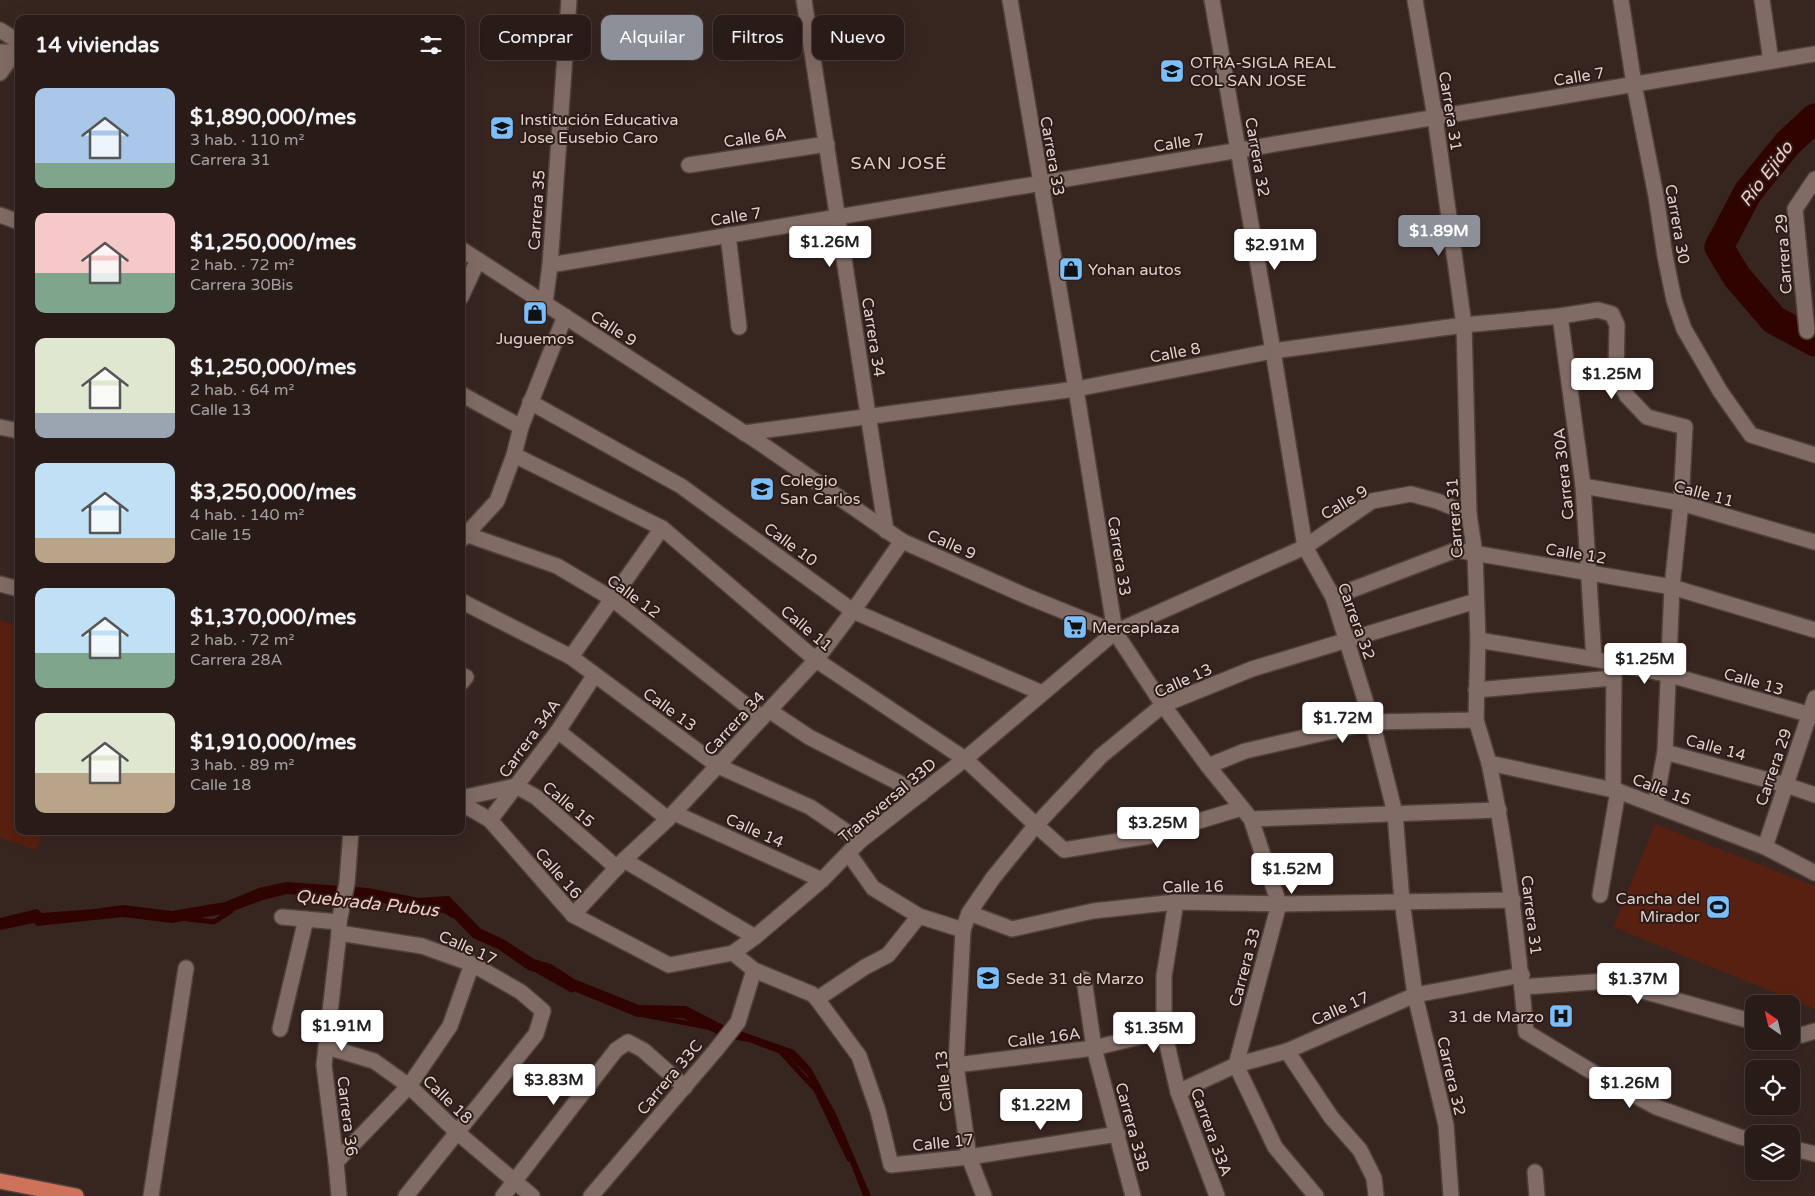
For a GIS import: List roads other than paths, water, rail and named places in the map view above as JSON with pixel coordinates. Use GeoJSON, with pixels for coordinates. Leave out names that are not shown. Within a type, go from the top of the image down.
{"type":"FeatureCollection","features":[{"type":"Feature","properties":{"kind":"highway"},"geometry":{"type":"LineString","coordinates":[[0,1181],[76,1196]]}},
{"type":"Feature","properties":{"kind":"street","name":"Carrera 35"},"geometry":{"type":"LineString","coordinates":[[545,303],[550,265],[569,0]]}},
{"type":"Feature","properties":{"kind":"street","name":"Carrera 34"},"geometry":{"type":"LineString","coordinates":[[804,0],[828,144],[837,217],[886,531]]}},
{"type":"Feature","properties":{"kind":"street","name":"Carrera 33"},"geometry":{"type":"LineString","coordinates":[[1010,0],[1076,389],[1114,632],[1163,706],[1246,813],[1279,904],[1236,1065]]}},
{"type":"Feature","properties":{"kind":"street","name":"Carrera 32"},"geometry":{"type":"LineString","coordinates":[[1212,0],[1305,547],[1333,597],[1372,722],[1395,813],[1402,901],[1414,995],[1446,1125],[1451,1196]]}},
{"type":"Feature","properties":{"kind":"street","name":"Carrera 31"},"geometry":{"type":"LineString","coordinates":[[1415,0],[1435,117],[1464,325],[1469,514],[1475,554],[1478,640],[1476,720],[1489,763],[1499,810],[1513,900],[1526,1032],[1656,1107],[1745,1138]]}},
{"type":"Feature","properties":{"kind":"street","name":"Carrera 30"},"geometry":{"type":"LineString","coordinates":[[1621,0],[1634,84],[1656,196],[1664,256],[1681,322],[1720,391],[1751,435],[1815,455]]}},
{"type":"Feature","properties":{"kind":"street"},"geometry":{"type":"LineString","coordinates":[[1762,0],[1771,61]]}},
{"type":"Feature","properties":{"kind":"street"},"geometry":{"type":"LineString","coordinates":[[0,30],[13,50],[0,73]]}},
{"type":"Feature","properties":{"kind":"street","name":"Calle 7"},"geometry":{"type":"LineString","coordinates":[[550,265],[1815,54]]}},
{"type":"Feature","properties":{"kind":"street","name":"Calle 6A"},"geometry":{"type":"LineString","coordinates":[[689,165],[828,144]]}},
{"type":"Feature","properties":{"kind":"street","name":"Carrera 29"},"geometry":{"type":"LineString","coordinates":[[1806,331],[1795,209],[1815,179]]}},
{"type":"Feature","properties":{"kind":"street"},"geometry":{"type":"LineString","coordinates":[[0,214],[15,220]]}},
{"type":"Feature","properties":{"kind":"street"},"geometry":{"type":"LineString","coordinates":[[728,235],[739,327]]}},
{"type":"Feature","properties":{"kind":"street","name":"Calle 9"},"geometry":{"type":"LineString","coordinates":[[465,252],[744,433],[902,541],[1026,596],[1114,632],[1305,547],[1372,501],[1411,494],[1437,501],[1469,514]]}},
{"type":"Feature","properties":{"kind":"street"},"geometry":{"type":"LineString","coordinates":[[465,288],[478,260]]}},
{"type":"Feature","properties":{"kind":"street","name":"Calle 8"},"geometry":{"type":"LineString","coordinates":[[744,433],[1076,389],[1273,351],[1464,325],[1560,316],[1598,310],[1612,314],[1617,325],[1616,375],[1627,396],[1647,416],[1685,428],[1681,503]]}},
{"type":"Feature","properties":{"kind":"street"},"geometry":{"type":"LineString","coordinates":[[465,537],[497,501],[514,455],[530,402],[565,316]]}},
{"type":"Feature","properties":{"kind":"street","name":"Carrera 30A"},"geometry":{"type":"LineString","coordinates":[[1560,316],[1583,486],[1594,659]]}},
{"type":"Feature","properties":{"kind":"street"},"geometry":{"type":"LineString","coordinates":[[465,396],[521,427]]}},
{"type":"Feature","properties":{"kind":"street","name":"Calle 10"},"geometry":{"type":"LineString","coordinates":[[530,402],[680,486],[853,611],[1042,693]]}},
{"type":"Feature","properties":{"kind":"street"},"geometry":{"type":"LineString","coordinates":[[0,427],[15,430]]}},
{"type":"Feature","properties":{"kind":"street","name":"Calle 11"},"geometry":{"type":"LineString","coordinates":[[514,455],[662,528],[816,660],[964,759],[1064,850],[1149,836],[1246,813]]}},
{"type":"Feature","properties":{"kind":"street","name":"Calle 11"},"geometry":{"type":"LineString","coordinates":[[1583,486],[1681,503],[1815,542]]}},
{"type":"Feature","properties":{"kind":"street"},"geometry":{"type":"LineString","coordinates":[[1655,805],[1665,752],[1670,675],[1672,587],[1681,503]]}},
{"type":"Feature","properties":{"kind":"street"},"geometry":{"type":"LineString","coordinates":[[570,657],[662,528]]}},
{"type":"Feature","properties":{"kind":"street","name":"Calle 12"},"geometry":{"type":"LineString","coordinates":[[465,538],[557,566],[611,598],[766,715],[921,794]]}},
{"type":"Feature","properties":{"kind":"street","name":"Carrera 34"},"geometry":{"type":"LineString","coordinates":[[573,915],[620,864],[671,816],[816,660],[902,541]]}},
{"type":"Feature","properties":{"kind":"street","name":"Calle 12"},"geometry":{"type":"LineString","coordinates":[[1333,597],[1456,550],[1672,587],[1815,630]]}},
{"type":"Feature","properties":{"kind":"street"},"geometry":{"type":"LineString","coordinates":[[0,584],[15,588]]}},
{"type":"Feature","properties":{"kind":"street","name":"Calle 13"},"geometry":{"type":"LineString","coordinates":[[984,1196],[969,1157],[956,1064],[963,930],[969,913],[993,878],[1036,826],[1101,756],[1163,706],[1252,669],[1476,601]]}},
{"type":"Feature","properties":{"kind":"street","name":"Calle 13"},"geometry":{"type":"LineString","coordinates":[[465,603],[570,657],[718,766],[810,807],[860,841]]}},
{"type":"Feature","properties":{"kind":"street","name":"Transversal 33D"},"geometry":{"type":"LineString","coordinates":[[669,965],[733,953],[755,937],[822,880],[860,841],[964,759],[1114,632]]}},
{"type":"Feature","properties":{"kind":"street","name":"Calle 13"},"geometry":{"type":"LineString","coordinates":[[1478,640],[1594,659],[1614,671],[1670,675],[1812,716]]}},
{"type":"Feature","properties":{"kind":"street"},"geometry":{"type":"LineString","coordinates":[[1476,690],[1614,671],[1616,790],[1600,895]]}},
{"type":"Feature","properties":{"kind":"street","name":"Carrera 34A"},"geometry":{"type":"LineString","coordinates":[[490,820],[558,731],[594,676]]}},
{"type":"Feature","properties":{"kind":"street","name":"Carrera 29"},"geometry":{"type":"LineString","coordinates":[[1765,847],[1812,716],[1815,698]]}},
{"type":"Feature","properties":{"kind":"street"},"geometry":{"type":"LineString","coordinates":[[1208,766],[1245,751],[1372,722],[1476,720]]}},
{"type":"Feature","properties":{"kind":"street","name":"Calle 14"},"geometry":{"type":"LineString","coordinates":[[558,731],[671,816],[822,880]]}},
{"type":"Feature","properties":{"kind":"street","name":"Calle 14"},"geometry":{"type":"LineString","coordinates":[[1665,752],[1786,785],[1815,795]]}},
{"type":"Feature","properties":{"kind":"street","name":"Calle 15"},"geometry":{"type":"LineString","coordinates":[[1489,763],[1616,790],[1765,847],[1815,873]]}},
{"type":"Feature","properties":{"kind":"street","name":"Calle 15"},"geometry":{"type":"LineString","coordinates":[[465,797],[516,786],[536,797],[620,864],[755,937]]}},
{"type":"Feature","properties":{"kind":"street","name":"Calle 16"},"geometry":{"type":"LineString","coordinates":[[465,804],[490,820],[573,915],[669,965]]}},
{"type":"Feature","properties":{"kind":"street"},"geometry":{"type":"LineString","coordinates":[[1246,813],[1395,813],[1499,810]]}},
{"type":"Feature","properties":{"kind":"street","name":"Carrera 36"},"geometry":{"type":"LineString","coordinates":[[339,1196],[324,1066],[339,928],[347,883],[351,835]]}},
{"type":"Feature","properties":{"kind":"street"},"geometry":{"type":"LineString","coordinates":[[849,854],[873,888],[919,916],[963,930]]}},
{"type":"Feature","properties":{"kind":"street","name":"Calle 16"},"geometry":{"type":"LineString","coordinates":[[969,913],[1012,929],[1093,911],[1176,902],[1279,904],[1513,900]]}},
{"type":"Feature","properties":{"kind":"street","name":"Carrera 33A"},"geometry":{"type":"LineString","coordinates":[[1176,902],[1164,976],[1164,1031],[1178,1092],[1217,1196]]}},
{"type":"Feature","properties":{"kind":"street"},"geometry":{"type":"LineString","coordinates":[[733,953],[754,970],[812,994],[816,999],[865,966],[888,955],[919,916]]}},
{"type":"Feature","properties":{"kind":"street","name":"Calle 17"},"geometry":{"type":"LineString","coordinates":[[282,917],[306,919],[422,946],[472,964],[521,992],[543,1012],[536,1034],[458,1134]]}},
{"type":"Feature","properties":{"kind":"street"},"geometry":{"type":"LineString","coordinates":[[280,1029],[306,919]]}},
{"type":"Feature","properties":{"kind":"street"},"geometry":{"type":"LineString","coordinates":[[336,1162],[409,1086],[450,1026],[472,964]]}},
{"type":"Feature","properties":{"kind":"street"},"geometry":{"type":"LineString","coordinates":[[151,1196],[186,968]]}},
{"type":"Feature","properties":{"kind":"street","name":"Carrera 33C"},"geometry":{"type":"LineString","coordinates":[[591,1196],[738,1022],[754,970]]}},
{"type":"Feature","properties":{"kind":"street","name":"Carrera 33B"},"geometry":{"type":"LineString","coordinates":[[1084,979],[1094,1048],[1133,1196]]}},
{"type":"Feature","properties":{"kind":"street","name":"Calle 17"},"geometry":{"type":"LineString","coordinates":[[1178,1092],[1236,1065],[1287,1050],[1414,995],[1522,981],[1607,981],[1745,1019]]}},
{"type":"Feature","properties":{"kind":"street","name":"Calle 17"},"geometry":{"type":"LineString","coordinates":[[816,999],[859,1056],[878,1110],[891,1165],[969,1157],[1118,1134]]}},
{"type":"Feature","properties":{"kind":"street","name":"Calle 16A"},"geometry":{"type":"LineString","coordinates":[[956,1064],[1094,1048],[1164,1031]]}},
{"type":"Feature","properties":{"kind":"street"},"geometry":{"type":"LineString","coordinates":[[1800,1034],[1815,1031]]}},
{"type":"Feature","properties":{"kind":"street"},"geometry":{"type":"LineString","coordinates":[[503,1196],[616,1050],[628,1042],[643,1050],[684,1086]]}},
{"type":"Feature","properties":{"kind":"street","name":"Calle 18"},"geometry":{"type":"LineString","coordinates":[[327,1047],[374,1062],[409,1086],[458,1134],[532,1196]]}},
{"type":"Feature","properties":{"kind":"street"},"geometry":{"type":"LineString","coordinates":[[1287,1050],[1331,1117],[1360,1150],[1374,1178],[1376,1196]]}},
{"type":"Feature","properties":{"kind":"street"},"geometry":{"type":"LineString","coordinates":[[1236,1065],[1275,1147],[1316,1196]]}},
{"type":"Feature","properties":{"kind":"street"},"geometry":{"type":"LineString","coordinates":[[406,1196],[458,1134]]}},
{"type":"Feature","properties":{"kind":"street"},"geometry":{"type":"LineString","coordinates":[[1800,1150],[1815,1154]]}},
{"type":"Feature","properties":{"kind":"street"},"geometry":{"type":"LineString","coordinates":[[1535,1172],[1537,1196]]}},
{"type":"Feature","properties":{"kind":"waterway","name":"Río Ejido"},"geometry":{"type":"LineString","coordinates":[[1815,118],[1788,143],[1748,192],[1719,247],[1737,277],[1774,320],[1815,342]]}},
{"type":"Feature","properties":{"kind":"waterway","name":"Quebrada Pubus"},"geometry":{"type":"LineString","coordinates":[[432,908],[446,911],[452,915]]}},
{"type":"Feature","properties":{"kind":"waterway","name":"Quebrada Pubus"},"geometry":{"type":"LineString","coordinates":[[188,919],[214,922],[231,911]]}},
{"type":"Feature","properties":{"kind":"waterway","name":"Quebrada Pubus"},"geometry":{"type":"LineString","coordinates":[[538,971],[572,990]]}},
{"type":"Feature","properties":{"kind":"waterway","name":"Quebrada Pubus"},"geometry":{"type":"LineString","coordinates":[[644,1015],[707,1027]]}},
{"type":"Feature","properties":{"kind":"waterway","name":"Quebrada Pubus"},"geometry":{"type":"LineString","coordinates":[[779,1050],[816,1090],[849,1159]]}},
{"type":"Feature","properties":{"kind":"place","name":"OTRA-SIGLA REAL COL SAN JOSE"},"geometry":{"type":"Point","coordinates":[1172,71]}},
{"type":"Feature","properties":{"kind":"place","name":"Institución Educativa Jose Eusebio Caro"},"geometry":{"type":"Point","coordinates":[502,128]}},
{"type":"Feature","properties":{"kind":"place","name":"Yohan autos"},"geometry":{"type":"Point","coordinates":[1071,269]}},
{"type":"Feature","properties":{"kind":"place","name":"Juguemos"},"geometry":{"type":"Point","coordinates":[535,313]}},
{"type":"Feature","properties":{"kind":"place","name":"Colegio San Carlos"},"geometry":{"type":"Point","coordinates":[762,489]}},
{"type":"Feature","properties":{"kind":"place","name":"Mercaplaza"},"geometry":{"type":"Point","coordinates":[1075,627]}},
{"type":"Feature","properties":{"kind":"place","name":"Cancha del Mirador"},"geometry":{"type":"Point","coordinates":[1718,907]}},
{"type":"Feature","properties":{"kind":"place","name":"Sede 31 de Marzo"},"geometry":{"type":"Point","coordinates":[988,978]}},
{"type":"Feature","properties":{"kind":"place","name":"31 de Marzo"},"geometry":{"type":"Point","coordinates":[1561,1016]}},
{"type":"Feature","properties":{"kind":"district","name":"SAN JOSÉ"},"geometry":{"type":"Point","coordinates":[899,163]}}]}
